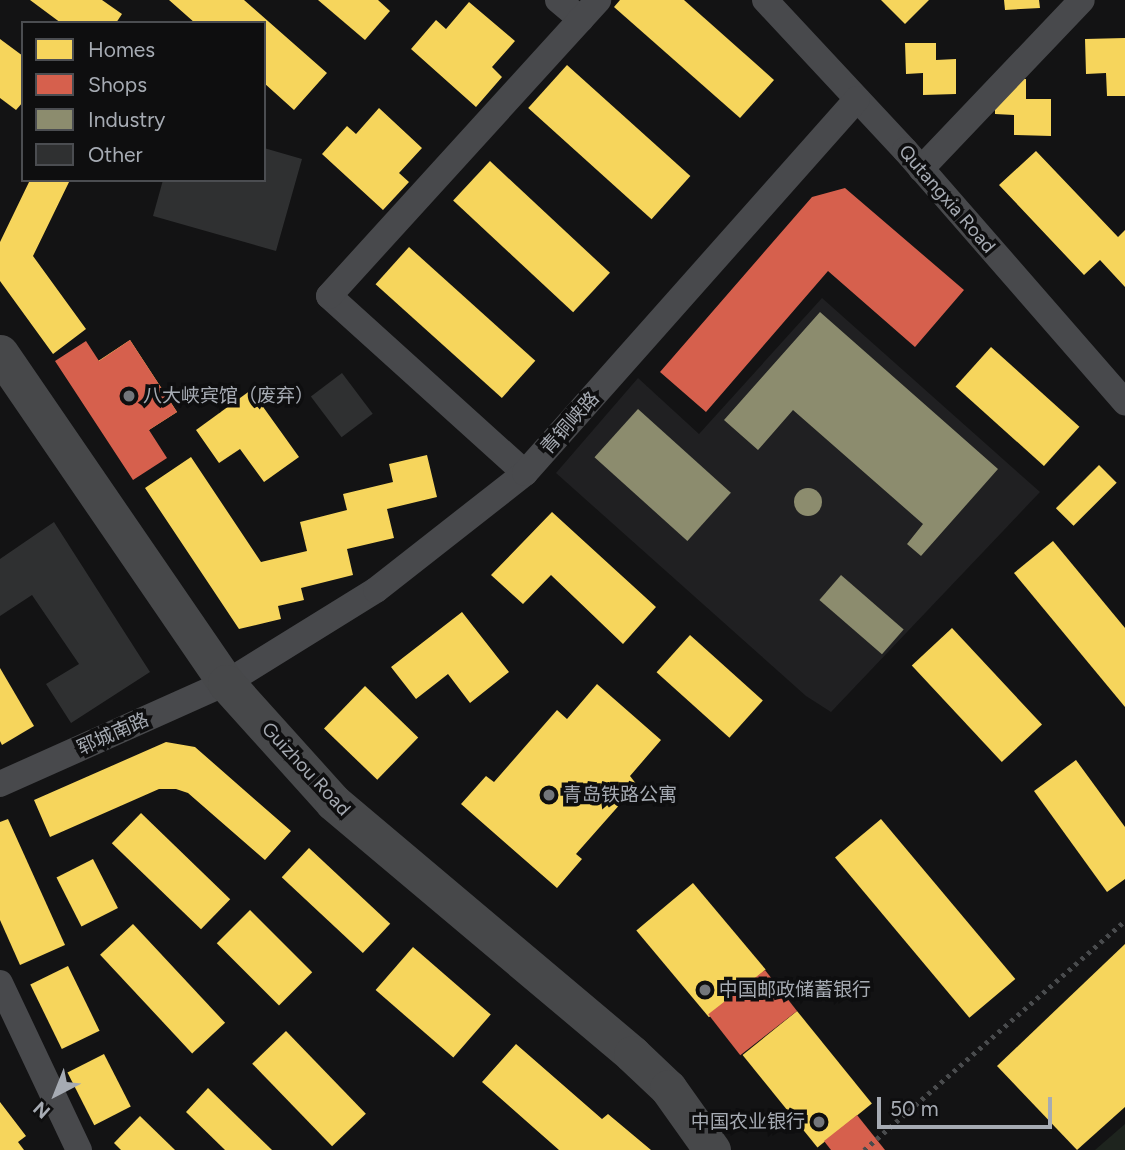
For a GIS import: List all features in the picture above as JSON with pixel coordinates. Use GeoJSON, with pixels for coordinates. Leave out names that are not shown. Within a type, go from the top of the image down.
{"type":"FeatureCollection","features":[{"type":"Feature","properties":{"kind":"main road","name":"Guizhou Road"},"geometry":{"type":"LineString","coordinates":[[0,353],[226,683],[333,802],[659,1079],[712,1150]]}},
{"type":"Feature","properties":{"kind":"street"},"geometry":{"type":"LineString","coordinates":[[526,473],[329,296],[589,9],[558,0]]}},
{"type":"Feature","properties":{"kind":"street","name":"Qutangxia Road"},"geometry":{"type":"LineString","coordinates":[[765,0],[921,170],[1125,402]]}},
{"type":"Feature","properties":{"kind":"street"},"geometry":{"type":"LineString","coordinates":[[921,170],[1082,0]]}},
{"type":"Feature","properties":{"kind":"street","name":"青铜峡路"},"geometry":{"type":"LineString","coordinates":[[226,683],[376,590],[526,473],[857,99]]}},
{"type":"Feature","properties":{"kind":"street","name":"郓城南路"},"geometry":{"type":"LineString","coordinates":[[0,785],[226,683]]}},
{"type":"Feature","properties":{"kind":"street"},"geometry":{"type":"LineString","coordinates":[[0,983],[79,1150]]}},
{"type":"Feature","properties":{"kind":"path"},"geometry":{"type":"LineString","coordinates":[[864,1150],[1125,921]]}},
{"type":"Feature","properties":{"kind":"shaded area"},"geometry":{"type":"Polygon","coordinates":[[[822,298],[1040,492],[831,712],[806,696],[556,473],[638,378],[699,434],[822,298]]]}},
{"type":"Feature","properties":{"kind":"shaded area"},"geometry":{"type":"Polygon","coordinates":[[[1125,1124],[1125,1150],[1095,1150],[1125,1124]]]}},
{"type":"Feature","properties":{"kind":"building: Homes"},"geometry":{"type":"Polygon","coordinates":[[[30,0],[102,0],[122,14],[117,21],[58,21],[30,0]]]}},
{"type":"Feature","properties":{"kind":"building: Homes"},"geometry":{"type":"Polygon","coordinates":[[[169,0],[244,0],[327,73],[294,110],[266,85],[266,21],[193,21],[169,0]]]}},
{"type":"Feature","properties":{"kind":"building: Homes"},"geometry":{"type":"Polygon","coordinates":[[[318,0],[378,0],[390,11],[365,40],[318,0]]]}},
{"type":"Feature","properties":{"kind":"building: Homes"},"geometry":{"type":"Polygon","coordinates":[[[620,0],[684,0],[774,80],[740,118],[614,7],[620,0]]]}},
{"type":"Feature","properties":{"kind":"building: Homes"},"geometry":{"type":"Polygon","coordinates":[[[881,0],[929,0],[905,24],[881,0]]]}},
{"type":"Feature","properties":{"kind":"building: Homes"},"geometry":{"type":"Polygon","coordinates":[[[1004,0],[1039,0],[1040,8],[1005,10],[1004,0]]]}},
{"type":"Feature","properties":{"kind":"building: Homes"},"geometry":{"type":"Polygon","coordinates":[[[469,2],[515,41],[492,67],[502,77],[476,107],[411,49],[436,20],[446,29],[469,2]]]}},
{"type":"Feature","properties":{"kind":"building: Homes"},"geometry":{"type":"Polygon","coordinates":[[[1125,38],[1125,96],[1107,96],[1106,73],[1086,74],[1085,39],[1125,38]]]}},
{"type":"Feature","properties":{"kind":"building: Homes"},"geometry":{"type":"Polygon","coordinates":[[[0,39],[21,55],[21,104],[16,110],[0,98],[0,39]]]}},
{"type":"Feature","properties":{"kind":"building: Homes"},"geometry":{"type":"Polygon","coordinates":[[[905,43],[936,43],[936,60],[956,59],[956,94],[923,95],[923,73],[906,74],[905,43]]]}},
{"type":"Feature","properties":{"kind":"building: Homes"},"geometry":{"type":"Polygon","coordinates":[[[567,65],[690,176],[652,219],[528,108],[567,65]]]}},
{"type":"Feature","properties":{"kind":"building: Homes"},"geometry":{"type":"Polygon","coordinates":[[[995,78],[1026,79],[1026,99],[1051,99],[1051,136],[1014,135],[1014,115],[995,114],[995,78]]]}},
{"type":"Feature","properties":{"kind":"building: Homes"},"geometry":{"type":"Polygon","coordinates":[[[379,108],[422,148],[399,173],[409,182],[383,210],[322,154],[347,126],[356,134],[379,108]]]}},
{"type":"Feature","properties":{"kind":"building: Homes"},"geometry":{"type":"Polygon","coordinates":[[[1036,151],[1118,237],[1125,230],[1125,287],[1100,260],[1084,275],[999,185],[1036,151]]]}},
{"type":"Feature","properties":{"kind":"building: Homes"},"geometry":{"type":"Polygon","coordinates":[[[490,161],[610,273],[573,312],[453,200],[490,161]]]}},
{"type":"Feature","properties":{"kind":"building: Homes"},"geometry":{"type":"Polygon","coordinates":[[[29,182],[69,182],[33,256],[86,329],[53,354],[0,281],[0,242],[29,182]]]}},
{"type":"Feature","properties":{"kind":"building: Homes"},"geometry":{"type":"Polygon","coordinates":[[[409,247],[535,361],[502,398],[376,284],[409,247]]]}},
{"type":"Feature","properties":{"kind":"building: Homes","name":"八大峡宾馆（废弃）"},"geometry":{"type":"Polygon","coordinates":[[[130,340],[177,412],[130,442],[119,438],[81,381],[86,369],[130,340]]]}},
{"type":"Feature","properties":{"kind":"building: Homes"},"geometry":{"type":"Polygon","coordinates":[[[991,347],[1079,427],[1044,466],[956,386],[991,347]]]}},
{"type":"Feature","properties":{"kind":"building: Homes"},"geometry":{"type":"Polygon","coordinates":[[[251,390],[299,457],[264,482],[240,449],[219,463],[196,430],[251,390]]]}},
{"type":"Feature","properties":{"kind":"building: Homes"},"geometry":{"type":"Polygon","coordinates":[[[427,455],[437,497],[387,509],[394,538],[347,549],[353,575],[301,588],[304,600],[278,606],[281,619],[239,629],[145,488],[191,457],[261,562],[307,551],[300,522],[347,510],[343,494],[393,482],[389,464],[427,455]]]}},
{"type":"Feature","properties":{"kind":"building: Homes"},"geometry":{"type":"Polygon","coordinates":[[[1099,465],[1117,483],[1074,526],[1056,508],[1099,465]]]}},
{"type":"Feature","properties":{"kind":"building: Homes"},"geometry":{"type":"Polygon","coordinates":[[[552,512],[656,607],[623,644],[551,575],[523,604],[491,575],[552,512]]]}},
{"type":"Feature","properties":{"kind":"building: Homes"},"geometry":{"type":"Polygon","coordinates":[[[1053,541],[1125,628],[1125,707],[1014,573],[1053,541]]]}},
{"type":"Feature","properties":{"kind":"building: Homes"},"geometry":{"type":"Polygon","coordinates":[[[462,612],[509,672],[470,703],[448,674],[416,699],[391,667],[462,612]]]}},
{"type":"Feature","properties":{"kind":"building: Homes"},"geometry":{"type":"Polygon","coordinates":[[[952,628],[1042,725],[1002,762],[912,666],[952,628]]]}},
{"type":"Feature","properties":{"kind":"building: Homes"},"geometry":{"type":"Polygon","coordinates":[[[690,635],[763,701],[729,738],[657,672],[690,635]]]}},
{"type":"Feature","properties":{"kind":"building: Homes"},"geometry":{"type":"Polygon","coordinates":[[[0,668],[34,726],[2,745],[0,741],[0,668]]]}},
{"type":"Feature","properties":{"kind":"building: Homes","name":"青岛铁路公寓"},"geometry":{"type":"Polygon","coordinates":[[[597,684],[661,740],[630,776],[637,785],[576,854],[582,859],[557,888],[461,804],[486,776],[494,782],[557,710],[567,719],[597,684]]]}},
{"type":"Feature","properties":{"kind":"building: Homes"},"geometry":{"type":"Polygon","coordinates":[[[365,686],[418,737],[377,780],[324,728],[365,686]]]}},
{"type":"Feature","properties":{"kind":"building: Homes"},"geometry":{"type":"Polygon","coordinates":[[[166,742],[195,747],[291,831],[265,860],[188,793],[176,789],[159,789],[50,837],[34,800],[166,742]]]}},
{"type":"Feature","properties":{"kind":"building: Homes"},"geometry":{"type":"Polygon","coordinates":[[[1076,760],[1125,827],[1125,879],[1107,892],[1034,791],[1076,760]]]}},
{"type":"Feature","properties":{"kind":"building: Homes"},"geometry":{"type":"Polygon","coordinates":[[[141,813],[230,899],[201,929],[112,843],[141,813]]]}},
{"type":"Feature","properties":{"kind":"building: Homes"},"geometry":{"type":"Polygon","coordinates":[[[8,819],[65,945],[20,965],[0,920],[0,822],[8,819]]]}},
{"type":"Feature","properties":{"kind":"building: Homes"},"geometry":{"type":"Polygon","coordinates":[[[881,819],[1015,979],[969,1018],[835,858],[881,819]]]}},
{"type":"Feature","properties":{"kind":"building: Homes"},"geometry":{"type":"Polygon","coordinates":[[[309,848],[390,924],[363,953],[282,877],[309,848]]]}},
{"type":"Feature","properties":{"kind":"building: Homes"},"geometry":{"type":"Polygon","coordinates":[[[93,859],[118,908],[81,927],[56,878],[93,859]]]}},
{"type":"Feature","properties":{"kind":"building: Homes"},"geometry":{"type":"Polygon","coordinates":[[[693,883],[766,970],[709,1017],[636,931],[693,883]]]}},
{"type":"Feature","properties":{"kind":"building: Homes"},"geometry":{"type":"Polygon","coordinates":[[[250,910],[312,972],[279,1005],[217,943],[250,910]]]}},
{"type":"Feature","properties":{"kind":"building: Homes"},"geometry":{"type":"Polygon","coordinates":[[[133,924],[225,1023],[192,1053],[100,955],[133,924]]]}},
{"type":"Feature","properties":{"kind":"building: Homes"},"geometry":{"type":"Polygon","coordinates":[[[1125,944],[1125,1107],[1077,1150],[997,1066],[1125,944]]]}},
{"type":"Feature","properties":{"kind":"building: Homes"},"geometry":{"type":"Polygon","coordinates":[[[413,947],[491,1015],[453,1058],[376,990],[413,947]]]}},
{"type":"Feature","properties":{"kind":"building: Homes"},"geometry":{"type":"Polygon","coordinates":[[[68,966],[100,1031],[62,1049],[30,984],[68,966]]]}},
{"type":"Feature","properties":{"kind":"building: Homes"},"geometry":{"type":"Polygon","coordinates":[[[797,1011],[872,1103],[817,1148],[743,1055],[797,1011]]]}},
{"type":"Feature","properties":{"kind":"building: Homes"},"geometry":{"type":"Polygon","coordinates":[[[286,1031],[366,1114],[332,1146],[252,1064],[286,1031]]]}},
{"type":"Feature","properties":{"kind":"building: Homes"},"geometry":{"type":"Polygon","coordinates":[[[516,1044],[602,1119],[608,1114],[651,1150],[559,1150],[482,1082],[516,1044]]]}},
{"type":"Feature","properties":{"kind":"building: Homes"},"geometry":{"type":"Polygon","coordinates":[[[104,1054],[131,1107],[94,1125],[67,1073],[104,1054]]]}},
{"type":"Feature","properties":{"kind":"building: Homes"},"geometry":{"type":"Polygon","coordinates":[[[208,1088],[272,1150],[225,1150],[186,1112],[208,1088]]]}},
{"type":"Feature","properties":{"kind":"building: Homes"},"geometry":{"type":"Polygon","coordinates":[[[0,1102],[26,1136],[18,1142],[24,1150],[0,1150],[0,1102]]]}},
{"type":"Feature","properties":{"kind":"building: Homes"},"geometry":{"type":"Polygon","coordinates":[[[140,1116],[175,1150],[121,1150],[114,1143],[140,1116]]]}},
{"type":"Feature","properties":{"kind":"building: Shops"},"geometry":{"type":"Polygon","coordinates":[[[845,188],[964,290],[915,347],[828,271],[706,412],[660,372],[812,197],[845,188]]]}},
{"type":"Feature","properties":{"kind":"building: Shops","name":"八大峡宾馆（废弃）"},"geometry":{"type":"Polygon","coordinates":[[[130,340],[177,412],[149,430],[167,458],[133,480],[55,361],[86,341],[99,361],[130,340]]]}},
{"type":"Feature","properties":{"kind":"building: Shops"},"geometry":{"type":"Polygon","coordinates":[[[765,970],[797,1011],[740,1055],[708,1014],[765,970]]]}},
{"type":"Feature","properties":{"kind":"building: Shops"},"geometry":{"type":"Polygon","coordinates":[[[857,1115],[885,1150],[831,1150],[824,1141],[857,1115]]]}},
{"type":"Feature","properties":{"kind":"building: Industry"},"geometry":{"type":"Polygon","coordinates":[[[820,312],[998,469],[921,556],[907,544],[923,524],[793,410],[758,450],[724,420],[820,312]]]}},
{"type":"Feature","properties":{"kind":"building: Industry"},"geometry":{"type":"Polygon","coordinates":[[[638,409],[731,493],[687,541],[595,457],[638,409]]]}},
{"type":"Feature","properties":{"kind":"building: Industry"},"geometry":{"type":"Polygon","coordinates":[[[808,488],[818,492],[822,502],[818,512],[808,516],[798,512],[794,502],[798,492],[808,488]]]}},
{"type":"Feature","properties":{"kind":"building: Industry"},"geometry":{"type":"Polygon","coordinates":[[[841,575],[904,629],[882,654],[819,600],[841,575]]]}},
{"type":"Feature","properties":{"kind":"building: Other"},"geometry":{"type":"Polygon","coordinates":[[[266,149],[302,159],[276,251],[153,216],[162,182],[266,182],[266,149]]]}},
{"type":"Feature","properties":{"kind":"building: Other"},"geometry":{"type":"Polygon","coordinates":[[[342,373],[373,414],[342,437],[311,396],[342,373]]]}},
{"type":"Feature","properties":{"kind":"building: Other"},"geometry":{"type":"Polygon","coordinates":[[[54,522],[150,672],[71,723],[46,684],[79,664],[32,595],[0,616],[0,559],[54,522]]]}},
{"type":"Feature","properties":{"kind":"place","name":"八大峡宾馆（废弃）"},"geometry":{"type":"Point","coordinates":[129,396]}},
{"type":"Feature","properties":{"kind":"place","name":"青岛铁路公寓"},"geometry":{"type":"Point","coordinates":[549,795]}},
{"type":"Feature","properties":{"kind":"place","name":"中国邮政储蓄银行"},"geometry":{"type":"Point","coordinates":[705,990]}},
{"type":"Feature","properties":{"kind":"place","name":"中国农业银行"},"geometry":{"type":"Point","coordinates":[819,1122]}}]}
